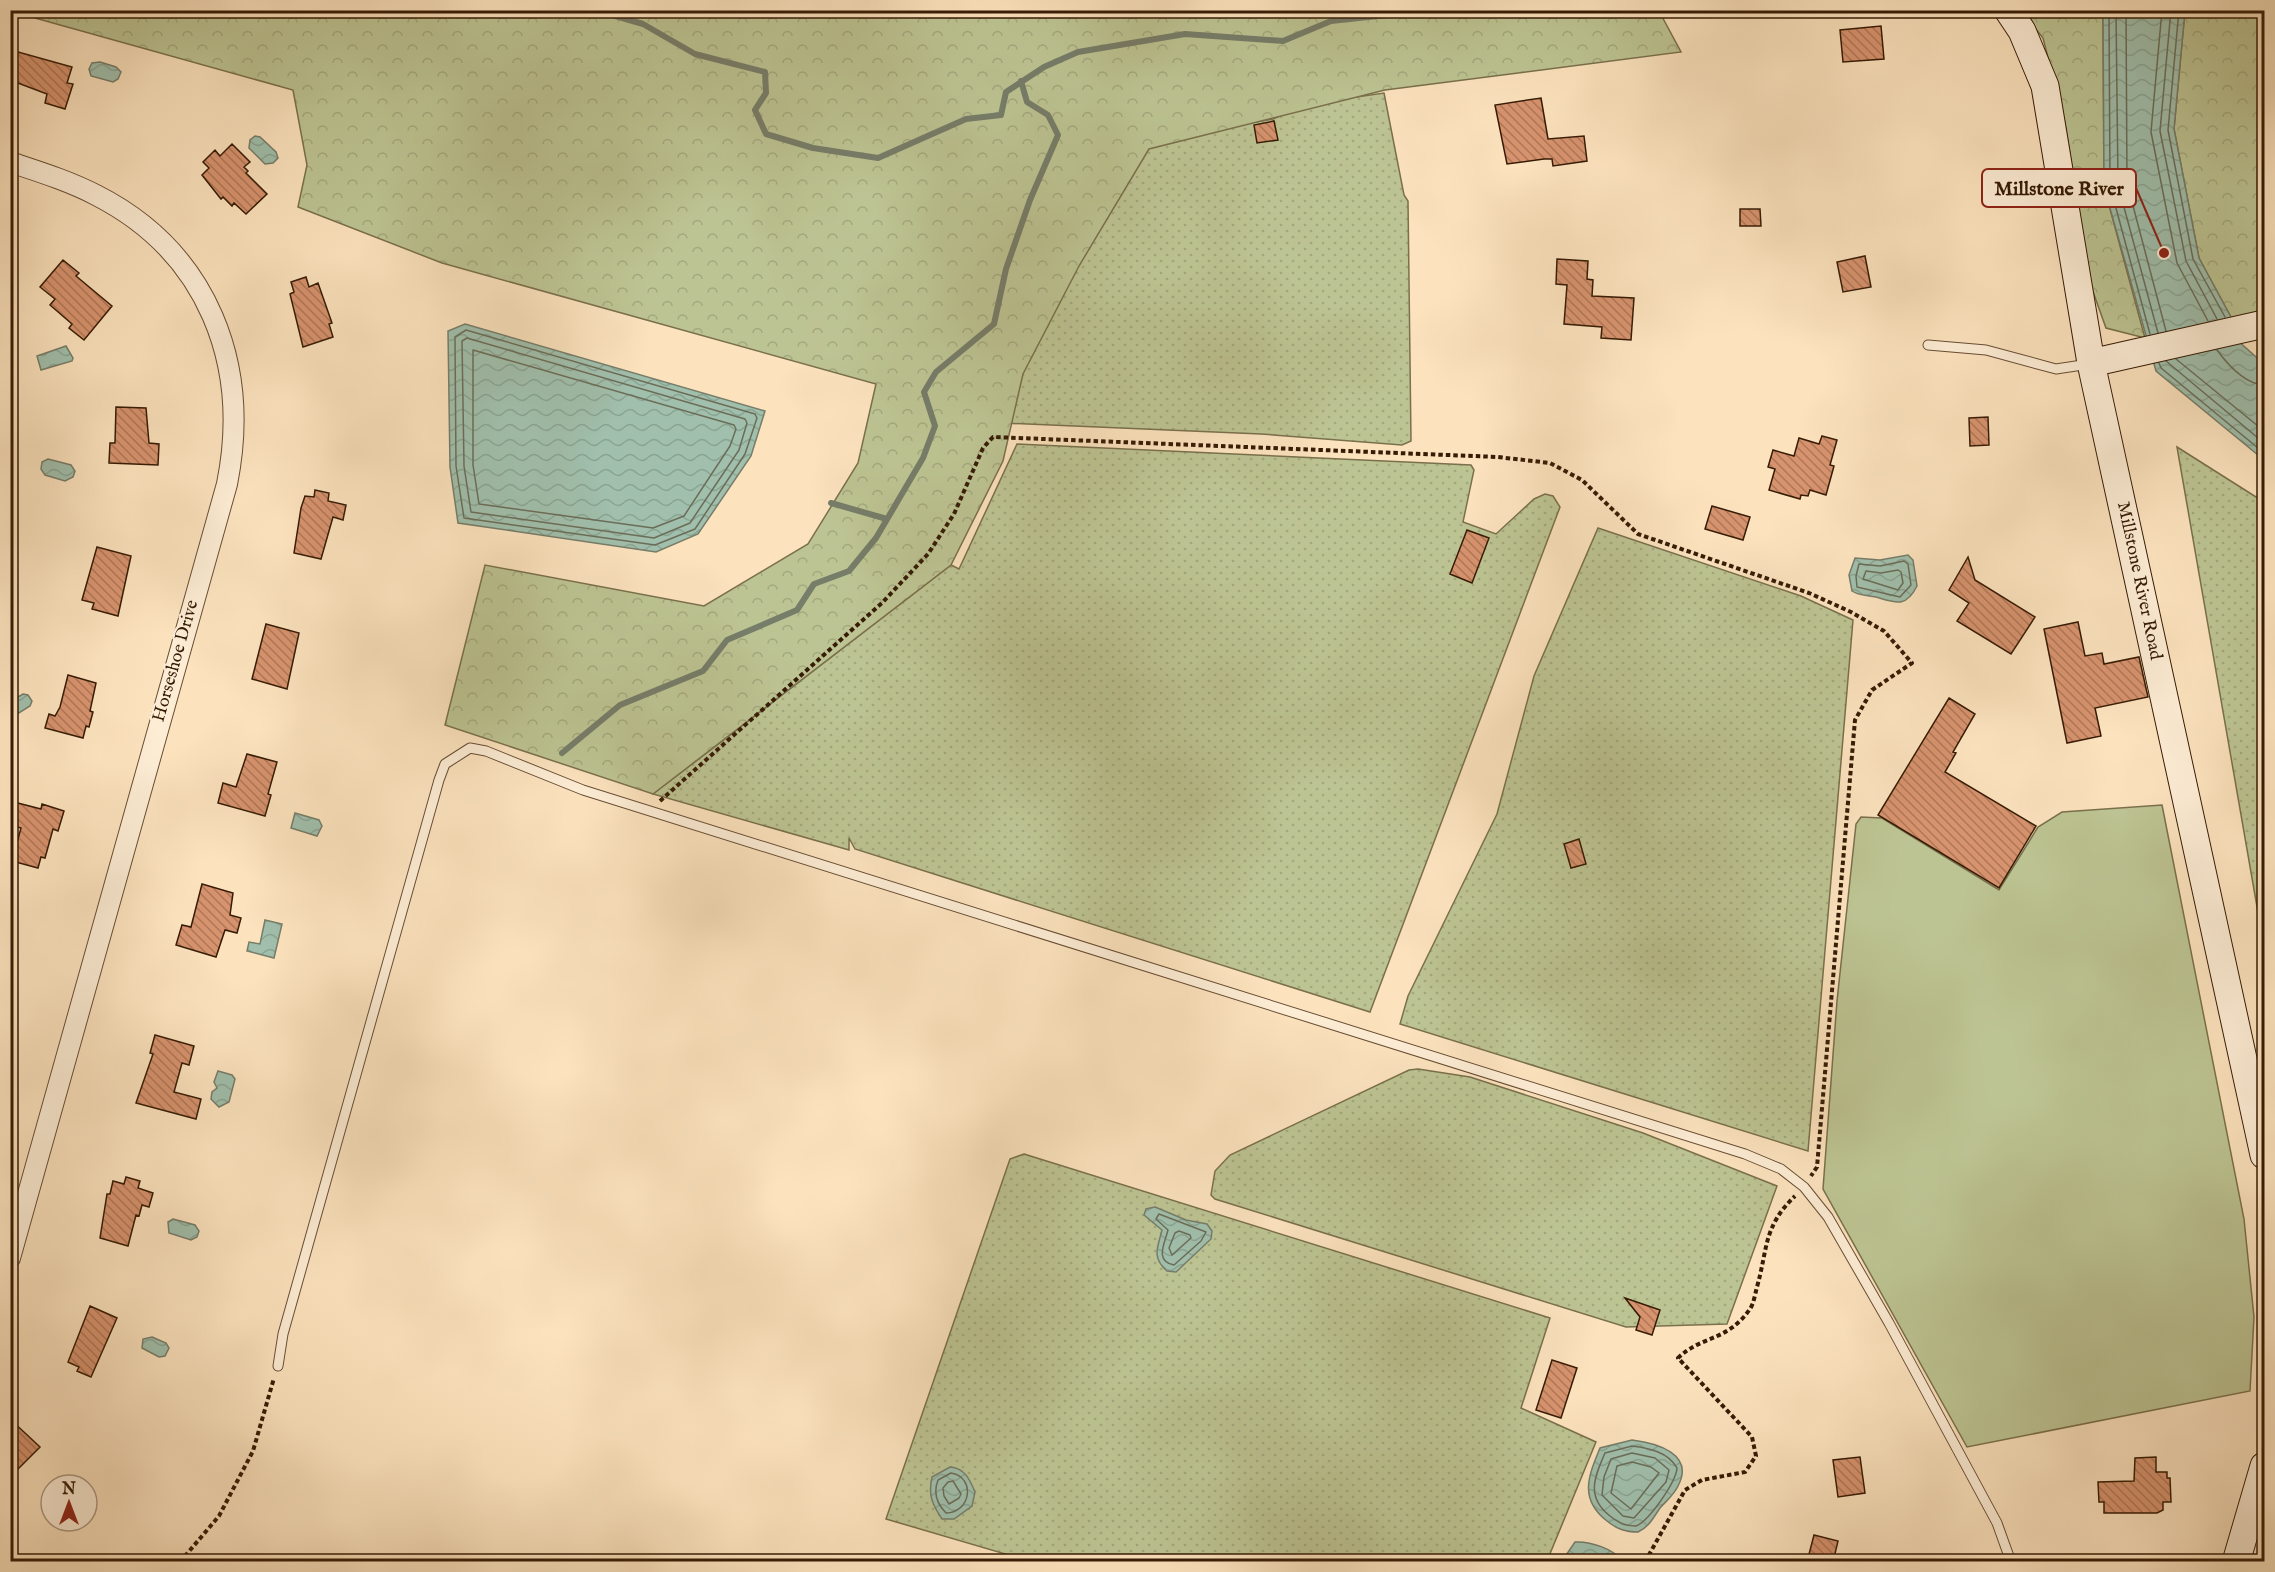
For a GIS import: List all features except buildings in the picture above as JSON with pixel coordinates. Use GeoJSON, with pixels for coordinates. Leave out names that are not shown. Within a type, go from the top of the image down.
{"type":"FeatureCollection","features":[{"type":"Feature","properties":{"kind":"main road","name":"Millstone River Road"},"geometry":{"type":"LineString","coordinates":[[2008,10],[2022,31],[2045,86],[2091,363],[2265,1155]]}},
{"type":"Feature","properties":{"kind":"main road"},"geometry":{"type":"LineString","coordinates":[[2091,363],[2147,352],[2252,326]]}},
{"type":"Feature","properties":{"kind":"main road"},"geometry":{"type":"LineString","coordinates":[[2236,1562],[2265,1466]]}},
{"type":"Feature","properties":{"kind":"street","name":"Horseshoe Drive"},"geometry":{"type":"LineString","coordinates":[[10,162],[61,178],[98,195],[157,238],[187,269],[221,333],[231,372],[235,426],[227,484],[10,1258]]}},
{"type":"Feature","properties":{"kind":"lane"},"geometry":{"type":"LineString","coordinates":[[1928,345],[1986,350],[2056,369],[2091,363]]}},
{"type":"Feature","properties":{"kind":"lane"},"geometry":{"type":"LineString","coordinates":[[278,1366],[283,1334],[445,764],[470,748],[486,751],[583,790],[648,811],[1745,1154],[1781,1169],[1804,1187],[1828,1216],[1889,1323],[1997,1523],[2011,1562]]}},
{"type":"Feature","properties":{"kind":"path"},"geometry":{"type":"LineString","coordinates":[[648,811],[882,603],[928,554],[954,514],[983,448],[993,437],[1498,457],[1550,463],[1582,480],[1638,534],[1809,593],[1851,612],[1884,631],[1912,663],[1872,690],[1855,720],[1817,1167],[1804,1187],[1780,1210],[1768,1233],[1751,1307],[1730,1332],[1688,1349],[1678,1358],[1752,1437],[1756,1456],[1745,1472],[1702,1480],[1685,1490],[1646,1562]]}},
{"type":"Feature","properties":{"kind":"path"},"geometry":{"type":"LineString","coordinates":[[180,1562],[219,1516],[254,1451],[278,1366]]}},
{"type":"Feature","properties":{"kind":"green space"},"geometry":{"type":"Polygon","coordinates":[[[10,11],[1659,11],[1681,52],[1385,90],[1149,149],[1079,266],[1023,374],[1003,461],[951,565],[653,794],[445,725],[485,565],[704,606],[808,544],[858,463],[876,384],[442,263],[298,207],[307,165],[293,90],[10,11]]]}},
{"type":"Feature","properties":{"kind":"green space"},"geometry":{"type":"Polygon","coordinates":[[[2022,11],[2103,11],[2104,187],[2145,338],[2106,328],[2091,286],[2065,123],[2043,38],[2022,11]]]}},
{"type":"Feature","properties":{"kind":"green space"},"geometry":{"type":"Polygon","coordinates":[[[2185,11],[2264,11],[2264,312],[2232,319],[2199,258],[2174,129],[2185,11]]]}},
{"type":"Feature","properties":{"kind":"green space"},"geometry":{"type":"Polygon","coordinates":[[[1384,93],[1404,195],[1408,201],[1411,441],[1402,445],[1261,434],[1002,423],[995,416],[1127,144],[1273,119],[1308,104],[1384,93]]]}},
{"type":"Feature","properties":{"kind":"green space"},"geometry":{"type":"Polygon","coordinates":[[[1017,444],[1471,465],[1474,470],[1463,522],[1496,534],[1534,499],[1545,494],[1553,496],[1560,507],[1370,1012],[855,849],[849,838],[849,850],[653,794],[951,565],[959,569],[1017,444]]]}},
{"type":"Feature","properties":{"kind":"green space"},"geometry":{"type":"Polygon","coordinates":[[[2177,447],[2264,502],[2264,947],[2177,447]]]}},
{"type":"Feature","properties":{"kind":"green space"},"geometry":{"type":"Polygon","coordinates":[[[1598,528],[1801,596],[1853,620],[1808,1151],[1400,1024],[1408,996],[1497,814],[1534,676],[1598,528]]]}},
{"type":"Feature","properties":{"kind":"green space"},"geometry":{"type":"Polygon","coordinates":[[[2162,805],[2244,1219],[2254,1317],[2250,1391],[1967,1447],[1823,1189],[1837,1001],[1856,824],[1861,817],[1882,818],[1999,890],[2038,827],[2062,812],[2162,805]]]}},
{"type":"Feature","properties":{"kind":"green space"},"geometry":{"type":"Polygon","coordinates":[[[1418,1069],[1470,1077],[1643,1133],[1777,1186],[1727,1324],[1626,1327],[1215,1199],[1211,1195],[1215,1171],[1230,1155],[1409,1070],[1418,1069]]]}},
{"type":"Feature","properties":{"kind":"green space"},"geometry":{"type":"Polygon","coordinates":[[[1024,1154],[1550,1318],[1521,1408],[1596,1442],[1547,1561],[1029,1561],[886,1519],[1010,1159],[1024,1154]]]}},
{"type":"Feature","properties":{"kind":"water"},"geometry":{"type":"Polygon","coordinates":[[[2103,11],[2185,11],[2174,129],[2199,258],[2232,319],[2236,339],[2264,364],[2264,460],[2156,371],[2104,187],[2103,11]]]}},
{"type":"Feature","properties":{"kind":"water"},"geometry":{"type":"Polygon","coordinates":[[[100,62],[116,67],[121,72],[118,79],[113,82],[91,76],[89,69],[92,63],[100,62]]]}},
{"type":"Feature","properties":{"kind":"water"},"geometry":{"type":"Polygon","coordinates":[[[255,136],[260,137],[276,152],[278,158],[273,163],[265,164],[249,148],[250,140],[255,136]]]}},
{"type":"Feature","properties":{"kind":"water"},"geometry":{"type":"Polygon","coordinates":[[[465,324],[765,411],[751,456],[698,534],[656,552],[458,523],[450,467],[448,331],[465,324]]]}},
{"type":"Feature","properties":{"kind":"water"},"geometry":{"type":"Polygon","coordinates":[[[66,346],[73,358],[72,361],[41,370],[37,356],[66,346]]]}},
{"type":"Feature","properties":{"kind":"water"},"geometry":{"type":"Polygon","coordinates":[[[48,459],[71,465],[75,471],[73,477],[65,481],[45,475],[41,469],[42,462],[48,459]]]}},
{"type":"Feature","properties":{"kind":"water"},"geometry":{"type":"Polygon","coordinates":[[[1908,555],[1913,560],[1917,586],[1909,598],[1895,602],[1852,591],[1849,575],[1855,558],[1880,560],[1908,555]]]}},
{"type":"Feature","properties":{"kind":"water"},"geometry":{"type":"Polygon","coordinates":[[[23,694],[28,695],[32,701],[30,706],[11,718],[11,701],[23,694]]]}},
{"type":"Feature","properties":{"kind":"water"},"geometry":{"type":"Polygon","coordinates":[[[295,813],[319,820],[322,826],[317,836],[291,828],[295,813]]]}},
{"type":"Feature","properties":{"kind":"water"},"geometry":{"type":"Polygon","coordinates":[[[265,920],[282,924],[274,958],[247,951],[249,942],[260,944],[265,920]]]}},
{"type":"Feature","properties":{"kind":"water"},"geometry":{"type":"Polygon","coordinates":[[[218,1071],[232,1075],[235,1079],[229,1102],[219,1107],[211,1099],[212,1092],[217,1088],[214,1082],[218,1071]]]}},
{"type":"Feature","properties":{"kind":"water"},"geometry":{"type":"Polygon","coordinates":[[[1155,1207],[1186,1220],[1207,1224],[1212,1231],[1211,1239],[1176,1272],[1167,1271],[1157,1256],[1162,1230],[1144,1215],[1146,1209],[1155,1207]]]}},
{"type":"Feature","properties":{"kind":"water"},"geometry":{"type":"Polygon","coordinates":[[[173,1219],[195,1225],[199,1231],[197,1237],[191,1240],[169,1233],[168,1222],[173,1219]]]}},
{"type":"Feature","properties":{"kind":"water"},"geometry":{"type":"Polygon","coordinates":[[[152,1337],[166,1343],[169,1348],[165,1356],[159,1357],[142,1348],[143,1339],[152,1337]]]}},
{"type":"Feature","properties":{"kind":"water"},"geometry":{"type":"Polygon","coordinates":[[[1632,1440],[1662,1447],[1678,1458],[1682,1466],[1682,1475],[1672,1495],[1648,1525],[1638,1532],[1621,1530],[1598,1513],[1592,1504],[1588,1487],[1600,1448],[1632,1440]]]}},
{"type":"Feature","properties":{"kind":"water"},"geometry":{"type":"Polygon","coordinates":[[[950,1467],[963,1472],[975,1492],[972,1506],[954,1519],[942,1519],[932,1499],[930,1489],[932,1477],[950,1467]]]}},
{"type":"Feature","properties":{"kind":"water"},"geometry":{"type":"Polygon","coordinates":[[[1575,1542],[1601,1547],[1614,1553],[1623,1561],[1562,1561],[1575,1542]]]}},
{"type":"Feature","properties":{"kind":"waterway"},"geometry":{"type":"LineString","coordinates":[[595,10],[643,24],[695,54],[765,72],[766,93],[755,110],[766,134],[813,148],[878,158],[966,119],[1001,115],[1006,92],[1044,67],[1078,52],[1185,34],[1283,41],[1331,21],[1396,14],[1399,10]]}},
{"type":"Feature","properties":{"kind":"waterway"},"geometry":{"type":"LineString","coordinates":[[562,753],[620,705],[703,671],[727,640],[797,610],[814,584],[849,571],[876,538],[923,458],[935,426],[924,392],[936,372],[994,324],[1006,269],[1030,200],[1058,135],[1048,115],[1027,102],[1021,81]]}},
{"type":"Feature","properties":{"kind":"waterway"},"geometry":{"type":"LineString","coordinates":[[831,503],[887,519]]}},
{"type":"Feature","properties":{"kind":"place","name":"Millstone River"},"geometry":{"type":"Point","coordinates":[2164,253]}}]}
